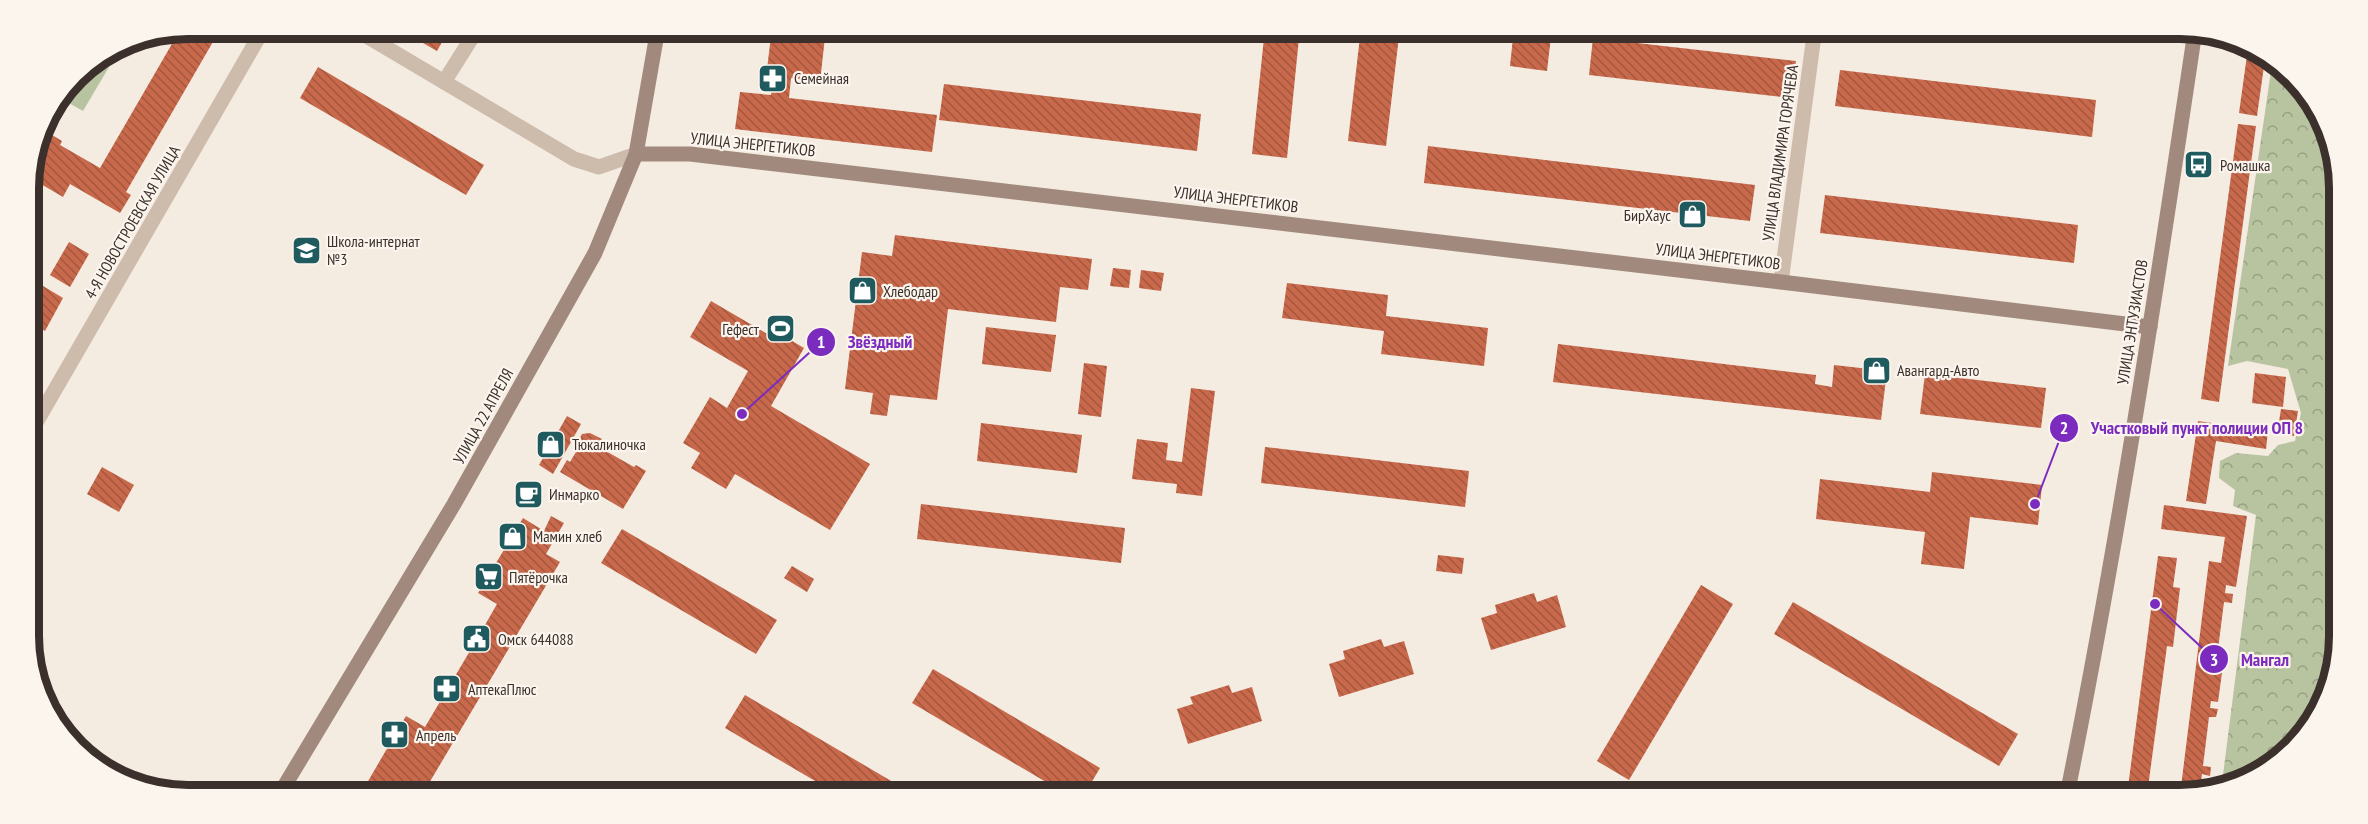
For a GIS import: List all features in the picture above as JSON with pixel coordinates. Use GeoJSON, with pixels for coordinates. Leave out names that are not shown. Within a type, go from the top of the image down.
{"type":"FeatureCollection","features":[{"type":"Feature","properties":{"kind":"main road","name":"УЛИЦА 22 АПРЕЛЯ"},"geometry":{"type":"LineString","coordinates":[[285,785],[454,504],[595,253],[636,154],[656,39]]}},
{"type":"Feature","properties":{"kind":"main road","name":"УЛИЦА ЭНТУЗИАСТОВ"},"geometry":{"type":"LineString","coordinates":[[2069,785],[2091,672],[2150,327],[2194,40]]}},
{"type":"Feature","properties":{"kind":"main road","name":"УЛИЦА ЭНЕРГЕТИКОВ"},"geometry":{"type":"LineString","coordinates":[[636,154],[690,154],[2150,327]]}},
{"type":"Feature","properties":{"kind":"street","name":"4-Я НОВОСТРОЕВСКАЯ УЛИЦА"},"geometry":{"type":"LineString","coordinates":[[39,417],[258,39]]}},
{"type":"Feature","properties":{"kind":"street","name":"УЛИЦА ЭНЕРГЕТИКОВ"},"geometry":{"type":"LineString","coordinates":[[372,39],[574,159],[599,167],[636,154]]}},
{"type":"Feature","properties":{"kind":"street"},"geometry":{"type":"LineString","coordinates":[[444,82],[471,39]]}},
{"type":"Feature","properties":{"kind":"street","name":"УЛИЦА ВЛАДИМИРА ГОРЯЧЕВА"},"geometry":{"type":"LineString","coordinates":[[1781,282],[1814,39]]}},
{"type":"Feature","properties":{"kind":"green space"},"geometry":{"type":"Polygon","coordinates":[[[114,59],[83,111],[67,102],[90,76],[114,59]]]}},
{"type":"Feature","properties":{"kind":"green space"},"geometry":{"type":"Polygon","coordinates":[[[2271,70],[2292,90],[2314,122],[2321,140],[2329,178],[2328,655],[2318,693],[2304,719],[2292,734],[2271,754],[2254,765],[2223,778],[2256,515],[2233,506],[2235,490],[2219,478],[2220,461],[2236,453],[2268,456],[2278,445],[2295,441],[2301,413],[2288,369],[2247,361],[2228,366],[2271,70]]]}},
{"type":"Feature","properties":{"kind":"building"},"geometry":{"type":"Polygon","coordinates":[[[215,39],[126,192],[131,195],[120,213],[70,184],[63,197],[39,183],[40,169],[49,133],[62,141],[60,145],[100,168],[174,40],[215,39]]]}},
{"type":"Feature","properties":{"kind":"building"},"geometry":{"type":"Polygon","coordinates":[[[416,39],[444,39],[437,51],[416,39]]]}},
{"type":"Feature","properties":{"kind":"building"},"geometry":{"type":"Polygon","coordinates":[[[771,39],[825,39],[820,82],[791,78],[789,98],[937,115],[932,152],[735,129],[740,92],[771,95],[774,71],[767,69],[771,39]]]}},
{"type":"Feature","properties":{"kind":"building"},"geometry":{"type":"Polygon","coordinates":[[[1264,39],[1299,39],[1287,158],[1252,154],[1264,39]]]}},
{"type":"Feature","properties":{"kind":"building"},"geometry":{"type":"Polygon","coordinates":[[[1360,39],[1399,39],[1386,146],[1348,141],[1360,39]]]}},
{"type":"Feature","properties":{"kind":"building"},"geometry":{"type":"Polygon","coordinates":[[[1513,39],[1551,39],[1547,71],[1510,66],[1513,39]]]}},
{"type":"Feature","properties":{"kind":"building"},"geometry":{"type":"Polygon","coordinates":[[[1593,39],[1796,61],[1791,98],[1589,75],[1593,39]]]}},
{"type":"Feature","properties":{"kind":"building"},"geometry":{"type":"Polygon","coordinates":[[[2247,55],[2264,65],[2257,116],[2239,113],[2247,55]]]}},
{"type":"Feature","properties":{"kind":"building"},"geometry":{"type":"Polygon","coordinates":[[[318,67],[484,165],[466,195],[300,98],[318,67]]]}},
{"type":"Feature","properties":{"kind":"building"},"geometry":{"type":"Polygon","coordinates":[[[1840,70],[2096,100],[2092,137],[1835,106],[1840,70]]]}},
{"type":"Feature","properties":{"kind":"building"},"geometry":{"type":"Polygon","coordinates":[[[944,84],[1201,114],[1197,151],[939,120],[944,84]]]}},
{"type":"Feature","properties":{"kind":"building"},"geometry":{"type":"Polygon","coordinates":[[[2238,124],[2256,126],[2219,402],[2201,399],[2238,124]]]}},
{"type":"Feature","properties":{"kind":"building"},"geometry":{"type":"Polygon","coordinates":[[[1428,146],[1755,185],[1750,221],[1424,183],[1428,146]]]}},
{"type":"Feature","properties":{"kind":"building"},"geometry":{"type":"Polygon","coordinates":[[[1825,195],[2078,225],[2074,263],[1820,233],[1825,195]]]}},
{"type":"Feature","properties":{"kind":"building"},"geometry":{"type":"Polygon","coordinates":[[[895,235],[1092,259],[1088,290],[1060,287],[1056,322],[948,309],[937,400],[890,395],[887,416],[870,414],[873,393],[845,389],[862,252],[892,256],[895,235]]]}},
{"type":"Feature","properties":{"kind":"building"},"geometry":{"type":"Polygon","coordinates":[[[69,242],[89,254],[70,287],[50,275],[69,242]]]}},
{"type":"Feature","properties":{"kind":"building"},"geometry":{"type":"Polygon","coordinates":[[[1113,268],[1131,270],[1129,288],[1110,286],[1113,268]]]}},
{"type":"Feature","properties":{"kind":"building"},"geometry":{"type":"Polygon","coordinates":[[[1141,270],[1164,273],[1161,291],[1139,288],[1141,270]]]}},
{"type":"Feature","properties":{"kind":"building"},"geometry":{"type":"Polygon","coordinates":[[[1287,283],[1388,295],[1386,316],[1488,328],[1484,366],[1381,354],[1384,331],[1282,318],[1287,283]]]}},
{"type":"Feature","properties":{"kind":"building"},"geometry":{"type":"Polygon","coordinates":[[[43,286],[63,298],[45,331],[39,327],[39,293],[43,286]]]}},
{"type":"Feature","properties":{"kind":"building"},"geometry":{"type":"Polygon","coordinates":[[[711,301],[769,335],[772,329],[804,348],[771,406],[870,464],[830,530],[735,474],[726,489],[691,468],[700,453],[683,443],[710,397],[727,408],[748,371],[690,337],[711,301]]]}},
{"type":"Feature","properties":{"kind":"building"},"geometry":{"type":"Polygon","coordinates":[[[986,327],[1056,335],[1051,372],[982,364],[986,327]]]}},
{"type":"Feature","properties":{"kind":"building"},"geometry":{"type":"Polygon","coordinates":[[[1558,344],[1816,375],[1815,384],[1832,387],[1834,365],[1887,371],[1881,420],[1553,382],[1558,344]]]}},
{"type":"Feature","properties":{"kind":"building"},"geometry":{"type":"Polygon","coordinates":[[[1084,363],[1107,366],[1101,417],[1078,414],[1084,363]]]}},
{"type":"Feature","properties":{"kind":"building"},"geometry":{"type":"Polygon","coordinates":[[[2255,373],[2286,377],[2283,407],[2252,403],[2255,373]]]}},
{"type":"Feature","properties":{"kind":"building"},"geometry":{"type":"Polygon","coordinates":[[[1925,374],[2046,388],[2041,428],[1920,414],[1925,374]]]}},
{"type":"Feature","properties":{"kind":"building"},"geometry":{"type":"Polygon","coordinates":[[[1191,388],[1215,391],[1202,496],[1176,493],[1177,484],[1132,479],[1137,439],[1168,443],[1166,460],[1182,462],[1191,388]]]}},
{"type":"Feature","properties":{"kind":"building"},"geometry":{"type":"Polygon","coordinates":[[[2281,409],[2298,411],[2294,436],[2277,434],[2281,409]]]}},
{"type":"Feature","properties":{"kind":"building"},"geometry":{"type":"Polygon","coordinates":[[[567,416],[581,424],[553,474],[539,465],[567,416]]]}},
{"type":"Feature","properties":{"kind":"building"},"geometry":{"type":"Polygon","coordinates":[[[2198,421],[2268,431],[2266,449],[2216,441],[2206,504],[2186,501],[2198,421]]]}},
{"type":"Feature","properties":{"kind":"building"},"geometry":{"type":"Polygon","coordinates":[[[981,423],[1082,435],[1077,473],[977,461],[981,423]]]}},
{"type":"Feature","properties":{"kind":"building"},"geometry":{"type":"Polygon","coordinates":[[[590,433],[602,439],[597,446],[634,467],[636,465],[646,471],[623,509],[560,472],[567,460],[570,462],[579,447],[576,445],[582,434],[590,433]]]}},
{"type":"Feature","properties":{"kind":"building"},"geometry":{"type":"Polygon","coordinates":[[[1265,447],[1469,471],[1465,507],[1261,483],[1265,447]]]}},
{"type":"Feature","properties":{"kind":"building"},"geometry":{"type":"Polygon","coordinates":[[[102,467],[134,485],[119,512],[87,494],[102,467]]]}},
{"type":"Feature","properties":{"kind":"building"},"geometry":{"type":"Polygon","coordinates":[[[1932,472],[2042,485],[2038,525],[1970,517],[1964,569],[1921,564],[1925,532],[1816,519],[1820,479],[1930,492],[1932,472]]]}},
{"type":"Feature","properties":{"kind":"building"},"geometry":{"type":"Polygon","coordinates":[[[535,483],[542,488],[533,503],[525,499],[535,483]]]}},
{"type":"Feature","properties":{"kind":"building"},"geometry":{"type":"Polygon","coordinates":[[[921,504],[1125,528],[1121,563],[917,539],[921,504]]]}},
{"type":"Feature","properties":{"kind":"building"},"geometry":{"type":"Polygon","coordinates":[[[2164,505],[2247,516],[2236,587],[2226,585],[2225,593],[2233,594],[2232,603],[2224,602],[2217,657],[2224,658],[2218,702],[2211,701],[2210,708],[2218,709],[2216,717],[2209,717],[2203,766],[2211,767],[2210,776],[2202,774],[2201,783],[2190,785],[2181,785],[2209,561],[2221,563],[2225,537],[2161,529],[2164,505]]]}},
{"type":"Feature","properties":{"kind":"building"},"geometry":{"type":"Polygon","coordinates":[[[551,516],[564,523],[546,554],[560,562],[428,785],[366,785],[406,716],[425,727],[477,639],[497,604],[478,593],[523,518],[544,531],[551,516]]]}},
{"type":"Feature","properties":{"kind":"building"},"geometry":{"type":"Polygon","coordinates":[[[622,529],[777,620],[756,654],[601,563],[622,529]]]}},
{"type":"Feature","properties":{"kind":"building"},"geometry":{"type":"Polygon","coordinates":[[[1438,555],[1464,558],[1462,574],[1436,571],[1438,555]]]}},
{"type":"Feature","properties":{"kind":"building"},"geometry":{"type":"Polygon","coordinates":[[[2158,556],[2177,558],[2173,587],[2180,588],[2173,647],[2167,646],[2148,785],[2128,785],[2158,556]]]}},
{"type":"Feature","properties":{"kind":"building"},"geometry":{"type":"Polygon","coordinates":[[[792,566],[814,579],[807,592],[784,578],[792,566]]]}},
{"type":"Feature","properties":{"kind":"building"},"geometry":{"type":"Polygon","coordinates":[[[1701,585],[1733,604],[1629,780],[1597,761],[1701,585]]]}},
{"type":"Feature","properties":{"kind":"building"},"geometry":{"type":"Polygon","coordinates":[[[1534,593],[1537,602],[1557,595],[1566,627],[1491,650],[1481,618],[1497,613],[1495,605],[1534,593]]]}},
{"type":"Feature","properties":{"kind":"building"},"geometry":{"type":"Polygon","coordinates":[[[1793,602],[2018,734],[1999,766],[1774,634],[1793,602]]]}},
{"type":"Feature","properties":{"kind":"building"},"geometry":{"type":"Polygon","coordinates":[[[1381,639],[1384,647],[1404,641],[1414,674],[1339,697],[1329,664],[1345,659],[1343,651],[1381,639]]]}},
{"type":"Feature","properties":{"kind":"building"},"geometry":{"type":"Polygon","coordinates":[[[933,669],[1100,768],[1090,785],[1051,785],[912,703],[933,669]]]}},
{"type":"Feature","properties":{"kind":"building"},"geometry":{"type":"Polygon","coordinates":[[[1229,685],[1232,693],[1252,687],[1262,721],[1188,744],[1177,709],[1193,704],[1190,697],[1229,685]]]}},
{"type":"Feature","properties":{"kind":"building"},"geometry":{"type":"Polygon","coordinates":[[[745,695],[898,785],[822,785],[725,728],[745,695]]]}},
{"type":"Feature","properties":{"kind":"place","name":"Семейная"},"geometry":{"type":"Point","coordinates":[773,78]}},
{"type":"Feature","properties":{"kind":"place","name":"Ромашка"},"geometry":{"type":"Point","coordinates":[2199,165]}},
{"type":"Feature","properties":{"kind":"place","name":"БирХаус"},"geometry":{"type":"Point","coordinates":[1692,215]}},
{"type":"Feature","properties":{"kind":"place","name":"Школа-интернат №3"},"geometry":{"type":"Point","coordinates":[306,250]}},
{"type":"Feature","properties":{"kind":"place","name":"Хлебодар"},"geometry":{"type":"Point","coordinates":[862,291]}},
{"type":"Feature","properties":{"kind":"place","name":"Гефест"},"geometry":{"type":"Point","coordinates":[780,329]}},
{"type":"Feature","properties":{"kind":"place","name":"Авангард-Авто"},"geometry":{"type":"Point","coordinates":[1876,370]}},
{"type":"Feature","properties":{"kind":"place","name":"Звёздный"},"geometry":{"type":"Point","coordinates":[742,414]}},
{"type":"Feature","properties":{"kind":"place","name":"Тюкалиночка"},"geometry":{"type":"Point","coordinates":[551,444]}},
{"type":"Feature","properties":{"kind":"place","name":"Инмарко"},"geometry":{"type":"Point","coordinates":[528,494]}},
{"type":"Feature","properties":{"kind":"place","name":"Участковый пункт полиции ОП 8"},"geometry":{"type":"Point","coordinates":[2035,504]}},
{"type":"Feature","properties":{"kind":"place","name":"Мамин хлеб"},"geometry":{"type":"Point","coordinates":[512,536]}},
{"type":"Feature","properties":{"kind":"place","name":"Пятёрочка"},"geometry":{"type":"Point","coordinates":[488,577]}},
{"type":"Feature","properties":{"kind":"place","name":"Мангал"},"geometry":{"type":"Point","coordinates":[2155,604]}},
{"type":"Feature","properties":{"kind":"place","name":"Омск 644088"},"geometry":{"type":"Point","coordinates":[477,639]}},
{"type":"Feature","properties":{"kind":"place","name":"АптекаПлюс"},"geometry":{"type":"Point","coordinates":[447,689]}},
{"type":"Feature","properties":{"kind":"place","name":"Апрель"},"geometry":{"type":"Point","coordinates":[395,735]}}]}
